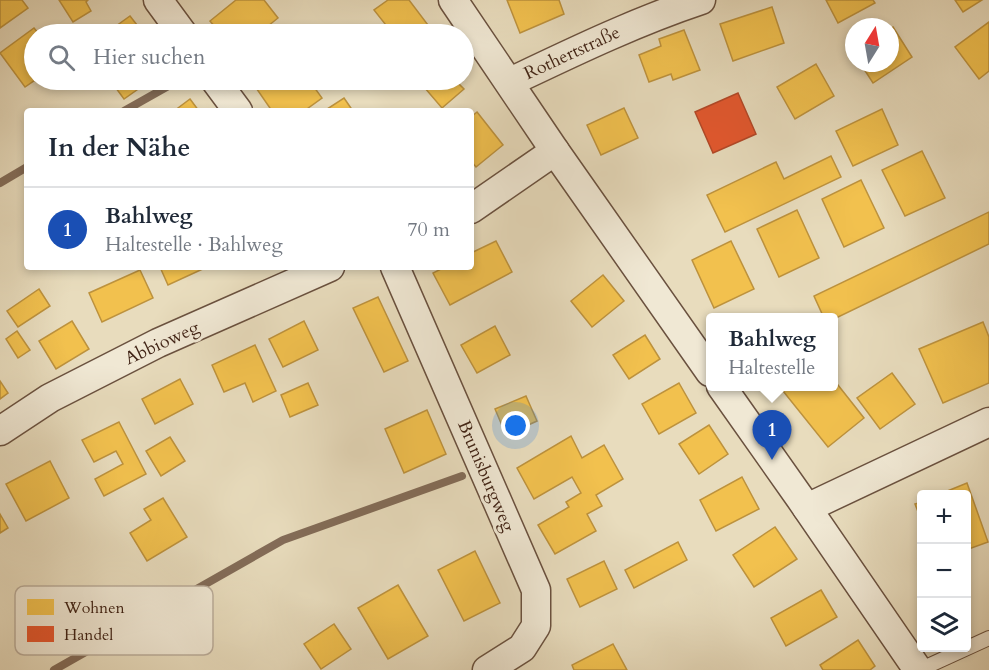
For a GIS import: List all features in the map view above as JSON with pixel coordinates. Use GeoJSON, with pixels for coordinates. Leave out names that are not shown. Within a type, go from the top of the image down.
{"type":"FeatureCollection","features":[{"type":"Feature","properties":{"kind":"street"},"geometry":{"type":"LineString","coordinates":[[158,0],[176,24]]}},
{"type":"Feature","properties":{"kind":"street"},"geometry":{"type":"LineString","coordinates":[[453,0],[470,24]]}},
{"type":"Feature","properties":{"kind":"street","name":"Rothertstraße"},"geometry":{"type":"LineString","coordinates":[[510,82],[591,43],[701,0]]}},
{"type":"Feature","properties":{"kind":"street"},"geometry":{"type":"LineString","coordinates":[[474,30],[555,151],[706,365]]}},
{"type":"Feature","properties":{"kind":"street"},"geometry":{"type":"LineString","coordinates":[[222,90],[236,108]]}},
{"type":"Feature","properties":{"kind":"street"},"geometry":{"type":"LineString","coordinates":[[474,206],[555,151]]}},
{"type":"Feature","properties":{"kind":"street","name":"Abbioweg"},"geometry":{"type":"LineString","coordinates":[[0,431],[50,398],[159,343],[323,270]]}},
{"type":"Feature","properties":{"kind":"street","name":"Brunisburgweg"},"geometry":{"type":"LineString","coordinates":[[396,270],[536,590],[536,626],[522,648],[487,670]]}},
{"type":"Feature","properties":{"kind":"street"},"geometry":{"type":"LineString","coordinates":[[724,391],[918,670]]}},
{"type":"Feature","properties":{"kind":"street"},"geometry":{"type":"LineString","coordinates":[[807,508],[989,422]]}},
{"type":"Feature","properties":{"kind":"lane"},"geometry":{"type":"LineString","coordinates":[[918,670],[989,638]]}},
{"type":"Feature","properties":{"kind":"building: Wohnen"},"geometry":{"type":"Polygon","coordinates":[[[0,0],[22,0],[28,8],[0,28],[0,0]]]}},
{"type":"Feature","properties":{"kind":"building: Wohnen"},"geometry":{"type":"Polygon","coordinates":[[[59,0],[88,0],[86,2],[91,11],[73,22],[59,0]]]}},
{"type":"Feature","properties":{"kind":"building: Wohnen"},"geometry":{"type":"Polygon","coordinates":[[[236,0],[264,0],[278,18],[270,24],[213,24],[210,21],[236,0]]]}},
{"type":"Feature","properties":{"kind":"building: Wohnen"},"geometry":{"type":"Polygon","coordinates":[[[388,0],[409,0],[427,24],[385,24],[374,10],[388,0]]]}},
{"type":"Feature","properties":{"kind":"building: Wohnen"},"geometry":{"type":"Polygon","coordinates":[[[507,0],[559,0],[564,14],[520,33],[507,0]]]}},
{"type":"Feature","properties":{"kind":"building: Wohnen"},"geometry":{"type":"Polygon","coordinates":[[[826,0],[873,0],[875,3],[845,18],[838,23],[826,0]]]}},
{"type":"Feature","properties":{"kind":"building: Wohnen"},"geometry":{"type":"Polygon","coordinates":[[[955,0],[982,0],[963,12],[955,0]]]}},
{"type":"Feature","properties":{"kind":"building: Wohnen"},"geometry":{"type":"Polygon","coordinates":[[[772,7],[784,43],[733,61],[720,24],[772,7]]]}},
{"type":"Feature","properties":{"kind":"building: Wohnen"},"geometry":{"type":"Polygon","coordinates":[[[130,16],[136,24],[119,24],[130,16]]]}},
{"type":"Feature","properties":{"kind":"building: Wohnen"},"geometry":{"type":"Polygon","coordinates":[[[989,22],[989,71],[979,79],[955,47],[989,22]]]}},
{"type":"Feature","properties":{"kind":"building: Wohnen"},"geometry":{"type":"Polygon","coordinates":[[[684,30],[700,70],[673,80],[671,74],[649,82],[639,55],[661,46],[659,39],[684,30]]]}},
{"type":"Feature","properties":{"kind":"building: Wohnen"},"geometry":{"type":"Polygon","coordinates":[[[24,35],[24,86],[0,53],[24,35]]]}},
{"type":"Feature","properties":{"kind":"building: Wohnen"},"geometry":{"type":"Polygon","coordinates":[[[899,36],[912,57],[899,66],[899,36]]]}},
{"type":"Feature","properties":{"kind":"building: Wohnen"},"geometry":{"type":"Polygon","coordinates":[[[816,64],[834,96],[795,119],[777,87],[816,64]]]}},
{"type":"Feature","properties":{"kind":"building: Wohnen"},"geometry":{"type":"Polygon","coordinates":[[[866,72],[890,72],[873,83],[866,72]]]}},
{"type":"Feature","properties":{"kind":"building: Wohnen"},"geometry":{"type":"Polygon","coordinates":[[[117,90],[137,90],[124,99],[117,90]]]}},
{"type":"Feature","properties":{"kind":"building: Wohnen"},"geometry":{"type":"Polygon","coordinates":[[[258,90],[316,90],[322,98],[308,108],[270,108],[258,90]]]}},
{"type":"Feature","properties":{"kind":"building: Wohnen"},"geometry":{"type":"Polygon","coordinates":[[[427,90],[463,90],[442,108],[427,90]]]}},
{"type":"Feature","properties":{"kind":"building: Wohnen"},"geometry":{"type":"Polygon","coordinates":[[[344,98],[351,108],[329,108],[344,98]]]}},
{"type":"Feature","properties":{"kind":"building: Wohnen"},"geometry":{"type":"Polygon","coordinates":[[[190,99],[197,108],[178,108],[190,99]]]}},
{"type":"Feature","properties":{"kind":"building: Wohnen"},"geometry":{"type":"Polygon","coordinates":[[[624,108],[638,138],[601,155],[587,125],[624,108]]]}},
{"type":"Feature","properties":{"kind":"building: Wohnen"},"geometry":{"type":"Polygon","coordinates":[[[882,109],[898,145],[853,166],[836,131],[882,109]]]}},
{"type":"Feature","properties":{"kind":"building: Wohnen"},"geometry":{"type":"Polygon","coordinates":[[[477,112],[503,145],[476,167],[474,165],[474,114],[477,112]]]}},
{"type":"Feature","properties":{"kind":"building: Wohnen"},"geometry":{"type":"Polygon","coordinates":[[[922,151],[945,198],[905,216],[882,170],[922,151]]]}},
{"type":"Feature","properties":{"kind":"building: Wohnen"},"geometry":{"type":"Polygon","coordinates":[[[831,156],[841,177],[725,232],[707,195],[776,162],[784,179],[831,156]]]}},
{"type":"Feature","properties":{"kind":"building: Wohnen"},"geometry":{"type":"Polygon","coordinates":[[[861,180],[884,228],[844,247],[822,199],[861,180]]]}},
{"type":"Feature","properties":{"kind":"building: Wohnen"},"geometry":{"type":"Polygon","coordinates":[[[797,210],[819,258],[779,277],[757,229],[797,210]]]}},
{"type":"Feature","properties":{"kind":"building: Wohnen"},"geometry":{"type":"Polygon","coordinates":[[[989,212],[989,244],[838,317],[838,313],[822,313],[814,296],[989,212]]]}},
{"type":"Feature","properties":{"kind":"building: Wohnen"},"geometry":{"type":"Polygon","coordinates":[[[496,241],[512,272],[450,305],[433,273],[439,270],[474,270],[474,252],[496,241]]]}},
{"type":"Feature","properties":{"kind":"building: Wohnen"},"geometry":{"type":"Polygon","coordinates":[[[731,241],[754,289],[714,308],[692,260],[731,241]]]}},
{"type":"Feature","properties":{"kind":"building: Wohnen"},"geometry":{"type":"Polygon","coordinates":[[[140,270],[153,298],[102,322],[89,293],[140,270]]]}},
{"type":"Feature","properties":{"kind":"building: Wohnen"},"geometry":{"type":"Polygon","coordinates":[[[161,270],[200,270],[168,285],[161,270]]]}},
{"type":"Feature","properties":{"kind":"building: Wohnen"},"geometry":{"type":"Polygon","coordinates":[[[603,275],[624,301],[592,327],[571,301],[603,275]]]}},
{"type":"Feature","properties":{"kind":"building: Wohnen"},"geometry":{"type":"Polygon","coordinates":[[[39,289],[50,306],[18,327],[7,311],[39,289]]]}},
{"type":"Feature","properties":{"kind":"building: Wohnen"},"geometry":{"type":"Polygon","coordinates":[[[378,297],[408,361],[384,372],[353,308],[378,297]]]}},
{"type":"Feature","properties":{"kind":"building: Wohnen"},"geometry":{"type":"Polygon","coordinates":[[[72,321],[89,349],[56,369],[39,341],[72,321]]]}},
{"type":"Feature","properties":{"kind":"building: Wohnen"},"geometry":{"type":"Polygon","coordinates":[[[304,321],[318,350],[283,367],[269,339],[304,321]]]}},
{"type":"Feature","properties":{"kind":"building: Wohnen"},"geometry":{"type":"Polygon","coordinates":[[[983,322],[989,337],[989,383],[943,403],[919,349],[983,322]]]}},
{"type":"Feature","properties":{"kind":"building: Wohnen"},"geometry":{"type":"Polygon","coordinates":[[[495,326],[510,355],[477,373],[461,345],[495,326]]]}},
{"type":"Feature","properties":{"kind":"building: Wohnen"},"geometry":{"type":"Polygon","coordinates":[[[17,331],[30,350],[18,358],[6,339],[17,331]]]}},
{"type":"Feature","properties":{"kind":"building: Wohnen"},"geometry":{"type":"Polygon","coordinates":[[[645,335],[660,359],[629,379],[613,355],[645,335]]]}},
{"type":"Feature","properties":{"kind":"building: Wohnen"},"geometry":{"type":"Polygon","coordinates":[[[255,345],[276,391],[253,402],[245,383],[224,392],[212,365],[255,345]]]}},
{"type":"Feature","properties":{"kind":"building: Wohnen"},"geometry":{"type":"Polygon","coordinates":[[[892,373],[915,404],[880,429],[857,398],[892,373]]]}},
{"type":"Feature","properties":{"kind":"building: Wohnen"},"geometry":{"type":"Polygon","coordinates":[[[180,379],[193,404],[155,424],[142,399],[180,379]]]}},
{"type":"Feature","properties":{"kind":"building: Wohnen"},"geometry":{"type":"Polygon","coordinates":[[[0,381],[8,393],[0,399],[0,381]]]}},
{"type":"Feature","properties":{"kind":"building: Wohnen"},"geometry":{"type":"Polygon","coordinates":[[[308,383],[318,405],[290,417],[281,395],[308,383]]]}},
{"type":"Feature","properties":{"kind":"building: Wohnen"},"geometry":{"type":"Polygon","coordinates":[[[679,383],[696,413],[659,434],[642,404],[679,383]]]}},
{"type":"Feature","properties":{"kind":"building: Wohnen"},"geometry":{"type":"Polygon","coordinates":[[[838,385],[864,418],[828,447],[783,391],[838,391],[838,385]]]}},
{"type":"Feature","properties":{"kind":"building: Wohnen"},"geometry":{"type":"Polygon","coordinates":[[[526,396],[537,421],[506,435],[495,409],[526,396]]]}},
{"type":"Feature","properties":{"kind":"building: Wohnen"},"geometry":{"type":"Polygon","coordinates":[[[427,410],[446,454],[404,473],[385,429],[427,410]]]}},
{"type":"Feature","properties":{"kind":"building: Wohnen"},"geometry":{"type":"Polygon","coordinates":[[[119,422],[146,474],[104,496],[95,479],[123,464],[116,451],[94,462],[82,440],[119,422]]]}},
{"type":"Feature","properties":{"kind":"building: Wohnen"},"geometry":{"type":"Polygon","coordinates":[[[709,425],[728,454],[699,474],[679,444],[709,425]]]}},
{"type":"Feature","properties":{"kind":"building: Wohnen"},"geometry":{"type":"Polygon","coordinates":[[[571,436],[582,458],[604,445],[623,479],[596,495],[602,506],[587,514],[596,531],[555,554],[538,525],[569,507],[566,502],[581,493],[572,477],[534,499],[517,468],[571,436]]]}},
{"type":"Feature","properties":{"kind":"building: Wohnen"},"geometry":{"type":"Polygon","coordinates":[[[170,437],[185,461],[161,476],[146,451],[170,437]]]}},
{"type":"Feature","properties":{"kind":"building: Wohnen"},"geometry":{"type":"Polygon","coordinates":[[[50,461],[69,498],[26,521],[6,484],[50,461]]]}},
{"type":"Feature","properties":{"kind":"building: Wohnen"},"geometry":{"type":"Polygon","coordinates":[[[742,477],[759,509],[716,531],[700,500],[742,477]]]}},
{"type":"Feature","properties":{"kind":"building: Wohnen"},"geometry":{"type":"Polygon","coordinates":[[[967,483],[969,490],[950,490],[967,483]]]}},
{"type":"Feature","properties":{"kind":"building: Wohnen"},"geometry":{"type":"Polygon","coordinates":[[[971,494],[988,542],[971,548],[971,494]]]}},
{"type":"Feature","properties":{"kind":"building: Wohnen"},"geometry":{"type":"Polygon","coordinates":[[[163,498],[187,537],[147,561],[130,533],[151,520],[144,509],[163,498]]]}},
{"type":"Feature","properties":{"kind":"building: Wohnen"},"geometry":{"type":"Polygon","coordinates":[[[0,514],[8,528],[0,533],[0,514]]]}},
{"type":"Feature","properties":{"kind":"building: Wohnen"},"geometry":{"type":"Polygon","coordinates":[[[775,527],[797,559],[754,587],[733,555],[775,527]]]}},
{"type":"Feature","properties":{"kind":"building: Wohnen"},"geometry":{"type":"Polygon","coordinates":[[[678,542],[687,560],[634,588],[625,570],[678,542]]]}},
{"type":"Feature","properties":{"kind":"building: Wohnen"},"geometry":{"type":"Polygon","coordinates":[[[475,551],[500,603],[464,621],[438,570],[475,551]]]}},
{"type":"Feature","properties":{"kind":"building: Wohnen"},"geometry":{"type":"Polygon","coordinates":[[[604,561],[617,589],[580,607],[567,579],[604,561]]]}},
{"type":"Feature","properties":{"kind":"building: Wohnen"},"geometry":{"type":"Polygon","coordinates":[[[398,585],[428,636],[388,659],[358,608],[398,585]]]}},
{"type":"Feature","properties":{"kind":"building: Wohnen"},"geometry":{"type":"Polygon","coordinates":[[[821,590],[837,617],[786,646],[771,618],[821,590]]]}},
{"type":"Feature","properties":{"kind":"building: Wohnen"},"geometry":{"type":"Polygon","coordinates":[[[334,624],[351,649],[321,669],[304,644],[334,624]]]}},
{"type":"Feature","properties":{"kind":"building: Wohnen"},"geometry":{"type":"Polygon","coordinates":[[[858,640],[875,666],[870,670],[823,670],[820,665],[858,640]]]}},
{"type":"Feature","properties":{"kind":"building: Wohnen"},"geometry":{"type":"Polygon","coordinates":[[[613,644],[627,670],[574,670],[572,665],[613,644]]]}},
{"type":"Feature","properties":{"kind":"building: Handel"},"geometry":{"type":"Polygon","coordinates":[[[738,93],[756,134],[713,153],[695,112],[738,93]]]}},
{"type":"Feature","properties":{"kind":"waterway"},"geometry":{"type":"LineString","coordinates":[[129,108],[161,90]]}},
{"type":"Feature","properties":{"kind":"waterway"},"geometry":{"type":"LineString","coordinates":[[0,183],[24,169]]}},
{"type":"Feature","properties":{"kind":"waterway"},"geometry":{"type":"LineString","coordinates":[[202,586],[283,540],[462,476]]}},
{"type":"Feature","properties":{"kind":"waterway"},"geometry":{"type":"LineString","coordinates":[[54,670],[80,655]]}},
{"type":"Feature","properties":{"kind":"place","name":"Bahlweg"},"geometry":{"type":"Point","coordinates":[772,460]}}]}
